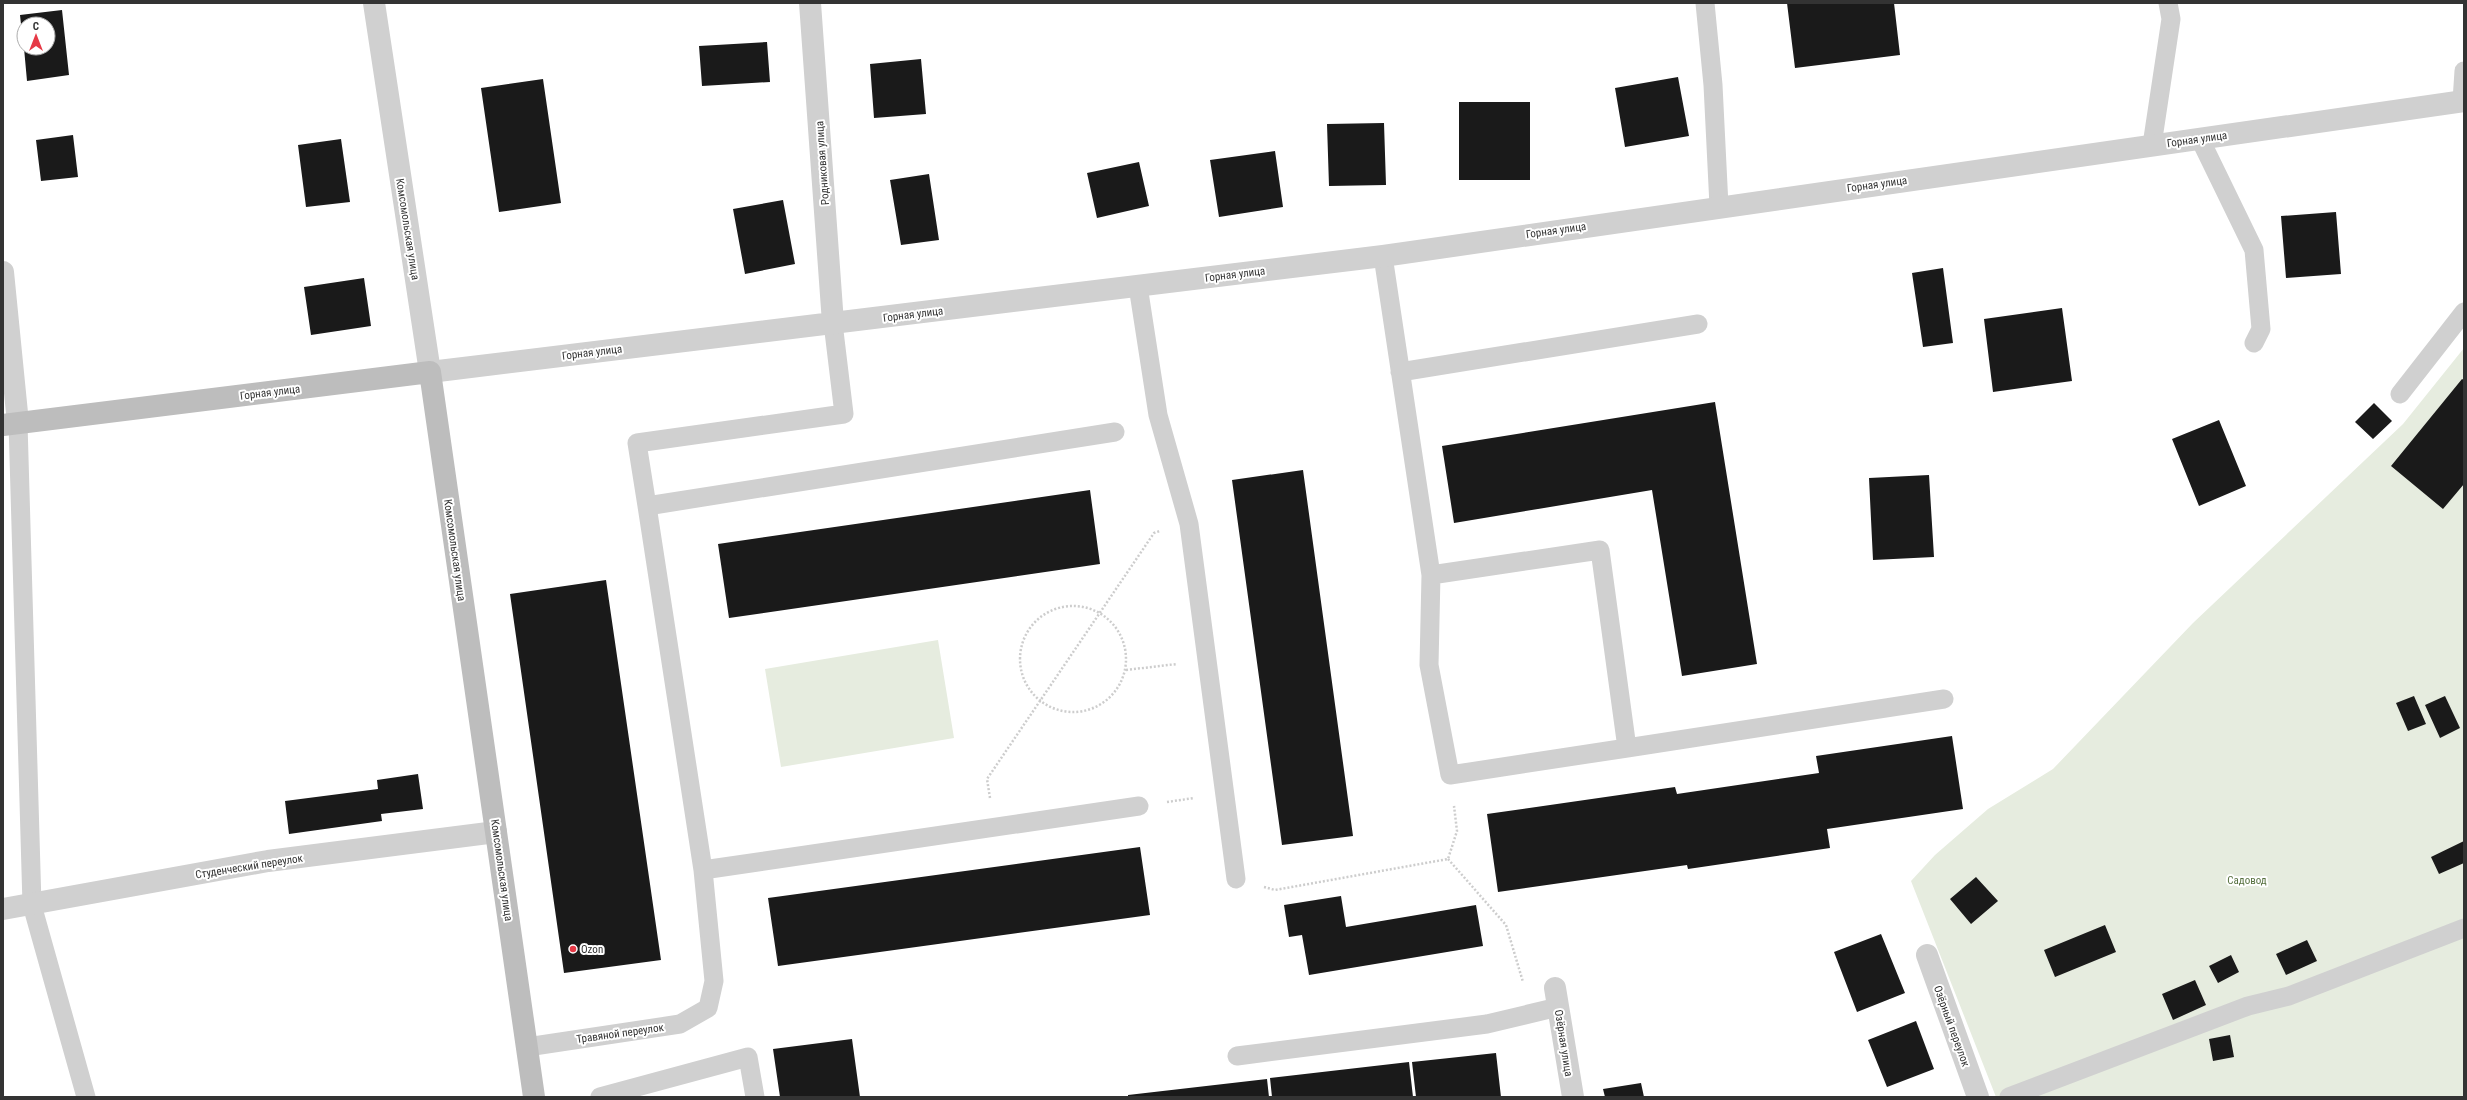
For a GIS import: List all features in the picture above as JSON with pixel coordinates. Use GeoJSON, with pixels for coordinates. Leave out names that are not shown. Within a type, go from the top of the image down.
{"type":"FeatureCollection","features":[{"type":"Feature","properties":{"kind":"street","name":"Комсомольская улица"},"geometry":{"type":"LineString","coordinates":[[374,3],[430,372],[534,1097]]}},
{"type":"Feature","properties":{"kind":"street","name":"Родниковая улица"},"geometry":{"type":"LineString","coordinates":[[810,3],[834,323]]}},
{"type":"Feature","properties":{"kind":"street","name":"Горная улица"},"geometry":{"type":"LineString","coordinates":[[10,424],[1382,256],[1719,206],[2463,101]]}},
{"type":"Feature","properties":{"kind":"street"},"geometry":{"type":"LineString","coordinates":[[3,272],[10,424]]}},
{"type":"Feature","properties":{"kind":"street","name":"Студенческий переулок"},"geometry":{"type":"LineString","coordinates":[[3,909],[32,905],[268,861],[496,832]]}},
{"type":"Feature","properties":{"kind":"street","name":"Озёрный переулок"},"geometry":{"type":"LineString","coordinates":[[1927,955],[1978,1097]]}},
{"type":"Feature","properties":{"kind":"street","name":"Озёрная улица"},"geometry":{"type":"LineString","coordinates":[[1557,998],[1573,1097]]}},
{"type":"Feature","properties":{"kind":"lane"},"geometry":{"type":"LineString","coordinates":[[1705,3],[1713,85],[1719,206]]}},
{"type":"Feature","properties":{"kind":"lane"},"geometry":{"type":"LineString","coordinates":[[2152,145],[2171,19],[2168,3]]}},
{"type":"Feature","properties":{"kind":"lane"},"geometry":{"type":"LineString","coordinates":[[2463,101],[2464,71]]}},
{"type":"Feature","properties":{"kind":"lane"},"geometry":{"type":"LineString","coordinates":[[2200,138],[2254,250],[2260,329],[2254,343]]}},
{"type":"Feature","properties":{"kind":"lane"},"geometry":{"type":"LineString","coordinates":[[1382,256],[1431,575],[1429,665],[1450,775],[1944,699]]}},
{"type":"Feature","properties":{"kind":"lane"},"geometry":{"type":"LineString","coordinates":[[1138,286],[1158,415],[1189,524],[1236,879]]}},
{"type":"Feature","properties":{"kind":"lane"},"geometry":{"type":"LineString","coordinates":[[2400,394],[2464,312]]}},
{"type":"Feature","properties":{"kind":"lane"},"geometry":{"type":"LineString","coordinates":[[834,323],[844,414],[637,443],[703,870],[1139,806]]}},
{"type":"Feature","properties":{"kind":"lane"},"geometry":{"type":"LineString","coordinates":[[1400,372],[1698,324]]}},
{"type":"Feature","properties":{"kind":"lane"},"geometry":{"type":"LineString","coordinates":[[10,424],[32,905],[86,1097]]}},
{"type":"Feature","properties":{"kind":"lane"},"geometry":{"type":"LineString","coordinates":[[647,506],[1115,432]]}},
{"type":"Feature","properties":{"kind":"lane"},"geometry":{"type":"LineString","coordinates":[[1431,575],[1600,550],[1627,748]]}},
{"type":"Feature","properties":{"kind":"lane","name":"Травяной переулок"},"geometry":{"type":"LineString","coordinates":[[527,1047],[680,1024],[708,1008],[714,981],[703,870]]}},
{"type":"Feature","properties":{"kind":"lane"},"geometry":{"type":"LineString","coordinates":[[2009,1097],[2248,1006],[2289,996],[2464,928]]}},
{"type":"Feature","properties":{"kind":"lane"},"geometry":{"type":"LineString","coordinates":[[1236,1056],[1487,1024],[1533,1013],[1557,998]]}},
{"type":"Feature","properties":{"kind":"lane"},"geometry":{"type":"LineString","coordinates":[[600,1097],[748,1057],[755,1097]]}},
{"type":"Feature","properties":{"kind":"path"},"geometry":{"type":"LineString","coordinates":[[994,827],[987,779],[1154,533],[1189,524]]}},
{"type":"Feature","properties":{"kind":"path"},"geometry":{"type":"LineString","coordinates":[[1078,605],[1100,611],[1117,627],[1126,648],[1126,670],[1114,694],[1092,710],[1064,713],[1039,702],[1024,684],[1019,661],[1023,638],[1035,619],[1055,608],[1078,605]]}},
{"type":"Feature","properties":{"kind":"path"},"geometry":{"type":"LineString","coordinates":[[1126,670],[1207,660]]}},
{"type":"Feature","properties":{"kind":"path"},"geometry":{"type":"LineString","coordinates":[[1448,859],[1457,831],[1450,775]]}},
{"type":"Feature","properties":{"kind":"path"},"geometry":{"type":"LineString","coordinates":[[1139,806],[1201,797]]}},
{"type":"Feature","properties":{"kind":"path"},"geometry":{"type":"LineString","coordinates":[[1236,879],[1275,890],[1448,859]]}},
{"type":"Feature","properties":{"kind":"path"},"geometry":{"type":"LineString","coordinates":[[1448,859],[1506,924],[1533,1013]]}},
{"type":"Feature","properties":{"kind":"green space","name":"Садовод"},"geometry":{"type":"Polygon","coordinates":[[[2464,348],[2464,1097],[1996,1097],[1911,881],[1935,855],[1988,809],[2053,769],[2193,623],[2403,424],[2464,348]]]}},
{"type":"Feature","properties":{"kind":"green space"},"geometry":{"type":"Polygon","coordinates":[[[938,640],[954,738],[781,767],[765,669],[938,640]]]}},
{"type":"Feature","properties":{"kind":"building"},"geometry":{"type":"Polygon","coordinates":[[[1787,3],[1894,3],[1900,55],[1795,68],[1787,3]]]}},
{"type":"Feature","properties":{"kind":"building"},"geometry":{"type":"Polygon","coordinates":[[[62,10],[69,75],[27,81],[25,56],[56,56],[56,16],[20,15],[62,10]]]}},
{"type":"Feature","properties":{"kind":"building"},"geometry":{"type":"Polygon","coordinates":[[[767,42],[770,82],[702,86],[699,46],[767,42]]]}},
{"type":"Feature","properties":{"kind":"building"},"geometry":{"type":"Polygon","coordinates":[[[921,59],[926,114],[874,118],[870,64],[921,59]]]}},
{"type":"Feature","properties":{"kind":"building"},"geometry":{"type":"Polygon","coordinates":[[[1678,77],[1689,136],[1625,147],[1615,88],[1678,77]]]}},
{"type":"Feature","properties":{"kind":"building"},"geometry":{"type":"Polygon","coordinates":[[[543,79],[561,203],[499,212],[481,88],[543,79]]]}},
{"type":"Feature","properties":{"kind":"building"},"geometry":{"type":"Polygon","coordinates":[[[1459,102],[1530,102],[1530,180],[1459,180],[1459,102]]]}},
{"type":"Feature","properties":{"kind":"building"},"geometry":{"type":"Polygon","coordinates":[[[1384,123],[1386,185],[1329,186],[1327,124],[1384,123]]]}},
{"type":"Feature","properties":{"kind":"building"},"geometry":{"type":"Polygon","coordinates":[[[73,135],[78,177],[41,181],[36,140],[73,135]]]}},
{"type":"Feature","properties":{"kind":"building"},"geometry":{"type":"Polygon","coordinates":[[[341,139],[350,202],[306,207],[298,145],[341,139]]]}},
{"type":"Feature","properties":{"kind":"building"},"geometry":{"type":"Polygon","coordinates":[[[1275,151],[1283,207],[1219,217],[1210,160],[1275,151]]]}},
{"type":"Feature","properties":{"kind":"building"},"geometry":{"type":"Polygon","coordinates":[[[1139,162],[1149,206],[1097,218],[1087,173],[1139,162]]]}},
{"type":"Feature","properties":{"kind":"building"},"geometry":{"type":"Polygon","coordinates":[[[929,174],[939,240],[901,245],[890,180],[929,174]]]}},
{"type":"Feature","properties":{"kind":"building"},"geometry":{"type":"Polygon","coordinates":[[[783,200],[795,264],[745,274],[733,209],[783,200]]]}},
{"type":"Feature","properties":{"kind":"building"},"geometry":{"type":"Polygon","coordinates":[[[2336,212],[2341,274],[2286,278],[2281,216],[2336,212]]]}},
{"type":"Feature","properties":{"kind":"building"},"geometry":{"type":"Polygon","coordinates":[[[1943,268],[1953,343],[1923,347],[1912,273],[1943,268]]]}},
{"type":"Feature","properties":{"kind":"building"},"geometry":{"type":"Polygon","coordinates":[[[364,278],[371,326],[311,335],[304,287],[364,278]]]}},
{"type":"Feature","properties":{"kind":"building"},"geometry":{"type":"Polygon","coordinates":[[[2062,308],[2072,381],[1993,392],[1984,319],[2062,308]]]}},
{"type":"Feature","properties":{"kind":"building"},"geometry":{"type":"Polygon","coordinates":[[[2462,379],[2464,380],[2464,484],[2443,509],[2391,466],[2462,379]]]}},
{"type":"Feature","properties":{"kind":"building"},"geometry":{"type":"Polygon","coordinates":[[[1715,402],[1757,664],[1682,676],[1652,490],[1454,523],[1442,446],[1715,402]]]}},
{"type":"Feature","properties":{"kind":"building"},"geometry":{"type":"Polygon","coordinates":[[[2374,403],[2392,421],[2373,439],[2355,422],[2374,403]]]}},
{"type":"Feature","properties":{"kind":"building"},"geometry":{"type":"Polygon","coordinates":[[[2219,420],[2246,486],[2199,506],[2172,439],[2219,420]]]}},
{"type":"Feature","properties":{"kind":"building"},"geometry":{"type":"Polygon","coordinates":[[[1303,470],[1353,836],[1282,845],[1232,480],[1303,470]]]}},
{"type":"Feature","properties":{"kind":"building"},"geometry":{"type":"Polygon","coordinates":[[[1929,475],[1934,557],[1873,560],[1869,478],[1929,475]]]}},
{"type":"Feature","properties":{"kind":"building"},"geometry":{"type":"Polygon","coordinates":[[[1090,490],[1100,564],[729,618],[718,544],[1090,490]]]}},
{"type":"Feature","properties":{"kind":"building"},"geometry":{"type":"Polygon","coordinates":[[[606,580],[661,960],[564,973],[510,594],[606,580]]]}},
{"type":"Feature","properties":{"kind":"building"},"geometry":{"type":"Polygon","coordinates":[[[2414,696],[2426,724],[2408,731],[2396,703],[2414,696]]]}},
{"type":"Feature","properties":{"kind":"building"},"geometry":{"type":"Polygon","coordinates":[[[2445,696],[2460,728],[2440,738],[2425,705],[2445,696]]]}},
{"type":"Feature","properties":{"kind":"building"},"geometry":{"type":"Polygon","coordinates":[[[1952,736],[1963,809],[1827,829],[1830,848],[1688,869],[1687,865],[1498,892],[1487,814],[1675,787],[1677,794],[1819,773],[1816,756],[1952,736]]]}},
{"type":"Feature","properties":{"kind":"building"},"geometry":{"type":"Polygon","coordinates":[[[418,774],[423,809],[381,814],[382,821],[289,834],[285,801],[378,789],[377,780],[418,774]]]}},
{"type":"Feature","properties":{"kind":"building"},"geometry":{"type":"Polygon","coordinates":[[[2464,841],[2464,863],[2439,874],[2431,857],[2464,841]]]}},
{"type":"Feature","properties":{"kind":"building"},"geometry":{"type":"Polygon","coordinates":[[[1140,847],[1150,915],[778,966],[768,898],[1140,847]]]}},
{"type":"Feature","properties":{"kind":"building"},"geometry":{"type":"Polygon","coordinates":[[[1976,877],[1998,901],[1971,924],[1950,899],[1976,877]]]}},
{"type":"Feature","properties":{"kind":"building"},"geometry":{"type":"Polygon","coordinates":[[[1341,896],[1346,927],[1476,905],[1483,946],[1309,975],[1302,935],[1289,937],[1284,905],[1341,896]]]}},
{"type":"Feature","properties":{"kind":"building"},"geometry":{"type":"Polygon","coordinates":[[[2105,925],[2116,952],[2055,977],[2044,950],[2105,925]]]}},
{"type":"Feature","properties":{"kind":"building"},"geometry":{"type":"Polygon","coordinates":[[[1881,934],[1905,993],[1857,1012],[1834,952],[1881,934]]]}},
{"type":"Feature","properties":{"kind":"building"},"geometry":{"type":"Polygon","coordinates":[[[2307,940],[2317,961],[2286,975],[2276,954],[2307,940]]]}},
{"type":"Feature","properties":{"kind":"building"},"geometry":{"type":"Polygon","coordinates":[[[2231,955],[2239,972],[2218,983],[2209,966],[2231,955]]]}},
{"type":"Feature","properties":{"kind":"building"},"geometry":{"type":"Polygon","coordinates":[[[2195,980],[2206,1005],[2173,1020],[2162,994],[2195,980]]]}},
{"type":"Feature","properties":{"kind":"building"},"geometry":{"type":"Polygon","coordinates":[[[1916,1021],[1934,1069],[1887,1087],[1868,1040],[1916,1021]]]}},
{"type":"Feature","properties":{"kind":"building"},"geometry":{"type":"Polygon","coordinates":[[[2230,1035],[2234,1057],[2213,1061],[2209,1039],[2230,1035]]]}},
{"type":"Feature","properties":{"kind":"building"},"geometry":{"type":"Polygon","coordinates":[[[852,1039],[860,1097],[780,1097],[773,1049],[852,1039]]]}},
{"type":"Feature","properties":{"kind":"building"},"geometry":{"type":"Polygon","coordinates":[[[1496,1053],[1501,1097],[1416,1097],[1412,1062],[1496,1053]]]}},
{"type":"Feature","properties":{"kind":"building"},"geometry":{"type":"Polygon","coordinates":[[[1409,1062],[1413,1097],[1272,1097],[1270,1078],[1409,1062]]]}},
{"type":"Feature","properties":{"kind":"building"},"geometry":{"type":"Polygon","coordinates":[[[1267,1079],[1269,1097],[1128,1097],[1128,1095],[1267,1079]]]}},
{"type":"Feature","properties":{"kind":"building"},"geometry":{"type":"Polygon","coordinates":[[[1641,1083],[1644,1097],[1605,1097],[1603,1089],[1641,1083]]]}},
{"type":"Feature","properties":{"kind":"place","name":"Ozon"},"geometry":{"type":"Point","coordinates":[573,949]}}]}
